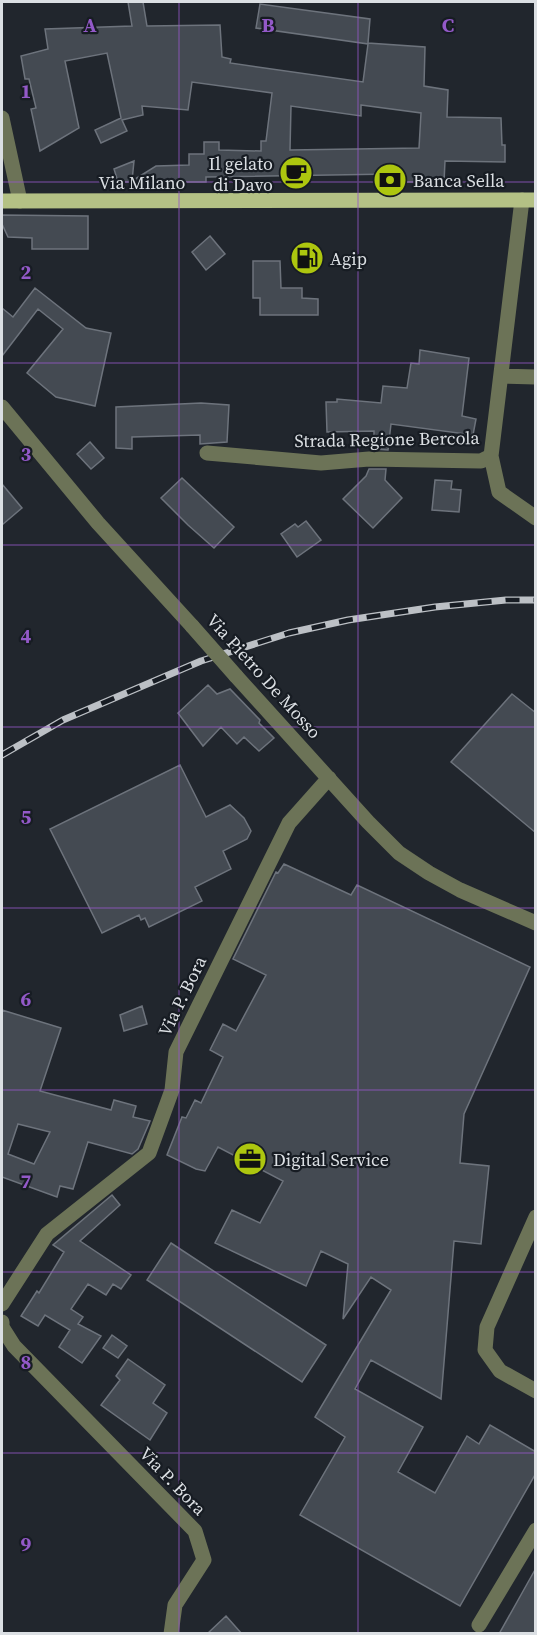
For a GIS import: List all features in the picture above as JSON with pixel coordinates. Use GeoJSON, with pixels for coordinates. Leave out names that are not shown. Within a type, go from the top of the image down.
{"type":"FeatureCollection","features":[{"type":"Feature","properties":{"kind":"main road","name":"Via Milano"},"geometry":{"type":"LineString","coordinates":[[2,201],[529,200]]}},
{"type":"Feature","properties":{"kind":"street"},"geometry":{"type":"LineString","coordinates":[[2,118],[20,201]]}},
{"type":"Feature","properties":{"kind":"street","name":"Strada Regione Bercola"},"geometry":{"type":"LineString","coordinates":[[207,453],[321,463],[369,459],[481,461],[491,456],[501,376],[529,200]]}},
{"type":"Feature","properties":{"kind":"street"},"geometry":{"type":"LineString","coordinates":[[501,376],[536,377]]}},
{"type":"Feature","properties":{"kind":"street","name":"Via Pietro De Mosso"},"geometry":{"type":"LineString","coordinates":[[2,407],[98,523],[368,822],[407,858],[429,873],[460,890],[536,923]]}},
{"type":"Feature","properties":{"kind":"street"},"geometry":{"type":"LineString","coordinates":[[491,456],[499,492],[536,518]]}},
{"type":"Feature","properties":{"kind":"street","name":"Via P. Bora"},"geometry":{"type":"LineString","coordinates":[[2,1304],[47,1234],[149,1153],[172,1090],[176,1052],[289,823],[329,778]]}},
{"type":"Feature","properties":{"kind":"street"},"geometry":{"type":"LineString","coordinates":[[536,1217],[487,1327],[485,1350],[500,1371],[536,1391]]}},
{"type":"Feature","properties":{"kind":"street","name":"Via P. Bora"},"geometry":{"type":"LineString","coordinates":[[2,1322],[2,1327],[14,1346],[195,1531],[204,1560],[175,1605],[171,1634]]}},
{"type":"Feature","properties":{"kind":"street"},"geometry":{"type":"LineString","coordinates":[[479,1625],[536,1530]]}},
{"type":"Feature","properties":{"kind":"building"},"geometry":{"type":"Polygon","coordinates":[[[128,2],[143,2],[147,26],[220,25],[222,57],[231,59],[230,63],[363,82],[368,44],[256,28],[260,4],[370,19],[368,43],[425,47],[424,86],[448,90],[447,117],[501,118],[505,162],[445,161],[444,182],[392,182],[392,174],[206,177],[206,182],[118,182],[114,169],[134,161],[132,181],[156,166],[189,165],[189,154],[204,154],[204,142],[219,142],[219,150],[261,151],[261,141],[266,141],[272,93],[192,82],[188,110],[142,106],[143,115],[122,120],[127,131],[101,143],[95,130],[121,118],[107,53],[65,61],[79,128],[40,151],[31,109],[36,108],[29,79],[25,79],[21,56],[48,49],[45,29],[132,26],[128,2]],[[361,105],[361,116],[291,106],[290,150],[419,148],[421,113],[361,105]]]}},
{"type":"Feature","properties":{"kind":"building"},"geometry":{"type":"Polygon","coordinates":[[[2,215],[88,216],[88,249],[32,249],[32,238],[8,237],[2,224],[2,215]]]}},
{"type":"Feature","properties":{"kind":"building"},"geometry":{"type":"Polygon","coordinates":[[[210,236],[225,254],[206,270],[192,252],[210,236]]]}},
{"type":"Feature","properties":{"kind":"building"},"geometry":{"type":"Polygon","coordinates":[[[253,261],[280,261],[281,288],[302,288],[302,298],[318,299],[318,315],[260,315],[260,298],[253,298],[253,261]]]}},
{"type":"Feature","properties":{"kind":"building"},"geometry":{"type":"Polygon","coordinates":[[[35,288],[86,328],[111,333],[95,406],[56,397],[27,373],[63,329],[38,309],[2,356],[2,308],[13,317],[35,288]]]}},
{"type":"Feature","properties":{"kind":"building"},"geometry":{"type":"Polygon","coordinates":[[[420,350],[469,358],[462,416],[476,419],[473,435],[391,424],[388,450],[374,449],[374,431],[327,432],[326,402],[337,402],[337,399],[381,403],[383,386],[407,388],[411,363],[419,364],[420,350]]]}},
{"type":"Feature","properties":{"kind":"building"},"geometry":{"type":"Polygon","coordinates":[[[201,403],[229,405],[227,442],[200,444],[200,435],[132,437],[132,449],[116,448],[116,407],[201,403]]]}},
{"type":"Feature","properties":{"kind":"building"},"geometry":{"type":"Polygon","coordinates":[[[90,442],[104,458],[91,469],[77,454],[90,442]]]}},
{"type":"Feature","properties":{"kind":"building"},"geometry":{"type":"Polygon","coordinates":[[[369,469],[386,469],[385,480],[402,498],[373,528],[343,499],[366,476],[369,469]]]}},
{"type":"Feature","properties":{"kind":"building"},"geometry":{"type":"Polygon","coordinates":[[[182,478],[234,527],[214,548],[161,498],[182,478]]]}},
{"type":"Feature","properties":{"kind":"building"},"geometry":{"type":"Polygon","coordinates":[[[435,480],[452,481],[451,489],[461,490],[459,512],[432,510],[435,480]]]}},
{"type":"Feature","properties":{"kind":"building"},"geometry":{"type":"Polygon","coordinates":[[[2,484],[22,508],[2,525],[2,484]]]}},
{"type":"Feature","properties":{"kind":"building"},"geometry":{"type":"Polygon","coordinates":[[[306,521],[321,540],[297,557],[281,534],[295,524],[298,527],[306,521]]]}},
{"type":"Feature","properties":{"kind":"building"},"geometry":{"type":"Polygon","coordinates":[[[208,685],[217,694],[230,689],[274,738],[259,751],[244,737],[237,744],[221,727],[203,746],[178,713],[208,685]]]}},
{"type":"Feature","properties":{"kind":"building"},"geometry":{"type":"Polygon","coordinates":[[[512,694],[536,713],[536,833],[451,762],[512,694]]]}},
{"type":"Feature","properties":{"kind":"building"},"geometry":{"type":"Polygon","coordinates":[[[180,765],[206,817],[230,805],[244,818],[251,831],[247,839],[223,851],[231,869],[195,887],[202,901],[149,927],[145,918],[141,920],[139,915],[102,933],[50,829],[180,765]]]}},
{"type":"Feature","properties":{"kind":"building"},"geometry":{"type":"Polygon","coordinates":[[[284,864],[351,895],[357,885],[530,967],[464,1114],[460,1163],[489,1166],[481,1244],[454,1241],[441,1399],[371,1360],[355,1389],[423,1427],[398,1472],[435,1493],[467,1436],[479,1444],[490,1425],[536,1452],[536,1473],[460,1606],[300,1515],[345,1437],[315,1417],[391,1290],[371,1277],[343,1319],[348,1264],[321,1251],[306,1286],[215,1243],[232,1210],[260,1223],[283,1181],[218,1147],[205,1171],[167,1155],[182,1117],[186,1118],[195,1100],[201,1103],[223,1057],[210,1050],[223,1024],[236,1031],[266,975],[233,959],[276,872],[278,873],[284,864]]]}},
{"type":"Feature","properties":{"kind":"building"},"geometry":{"type":"Polygon","coordinates":[[[142,1006],[147,1024],[124,1031],[120,1015],[142,1006]]]}},
{"type":"Feature","properties":{"kind":"building"},"geometry":{"type":"Polygon","coordinates":[[[2,1010],[61,1028],[40,1091],[111,1110],[114,1100],[136,1106],[133,1117],[150,1121],[138,1149],[132,1154],[88,1142],[73,1189],[60,1186],[57,1197],[2,1177],[2,1010]],[[18,1124],[8,1154],[34,1164],[50,1132],[18,1124]]]}},
{"type":"Feature","properties":{"kind":"building"},"geometry":{"type":"Polygon","coordinates":[[[112,1195],[120,1205],[80,1241],[131,1275],[121,1289],[113,1284],[106,1295],[88,1284],[71,1309],[83,1317],[78,1324],[101,1336],[82,1363],[59,1347],[70,1330],[45,1315],[38,1326],[21,1316],[37,1291],[39,1293],[64,1252],[53,1245],[112,1195]]]}},
{"type":"Feature","properties":{"kind":"building"},"geometry":{"type":"Polygon","coordinates":[[[171,1243],[326,1345],[302,1382],[147,1280],[171,1243]]]}},
{"type":"Feature","properties":{"kind":"building"},"geometry":{"type":"Polygon","coordinates":[[[112,1335],[127,1346],[118,1358],[103,1348],[112,1335]]]}},
{"type":"Feature","properties":{"kind":"building"},"geometry":{"type":"Polygon","coordinates":[[[128,1359],[165,1385],[153,1403],[167,1413],[150,1440],[101,1405],[120,1380],[116,1376],[128,1359]]]}},
{"type":"Feature","properties":{"kind":"building"},"geometry":{"type":"Polygon","coordinates":[[[536,1568],[536,1634],[499,1634],[536,1568]]]}},
{"type":"Feature","properties":{"kind":"building"},"geometry":{"type":"Polygon","coordinates":[[[226,1616],[242,1634],[207,1634],[226,1616]]]}},
{"type":"Feature","properties":{"kind":"railway"},"geometry":{"type":"LineString","coordinates":[[2,755],[63,720],[201,661],[289,633],[348,620],[435,607],[506,600],[536,600]]}},
{"type":"Feature","properties":{"kind":"place","name":"Il gelato di Davo"},"geometry":{"type":"Point","coordinates":[296,173]}},
{"type":"Feature","properties":{"kind":"place","name":"Banca Sella"},"geometry":{"type":"Point","coordinates":[390,180]}},
{"type":"Feature","properties":{"kind":"place","name":"Agip"},"geometry":{"type":"Point","coordinates":[307,258]}},
{"type":"Feature","properties":{"kind":"place","name":"Digital Service"},"geometry":{"type":"Point","coordinates":[250,1159]}}]}
